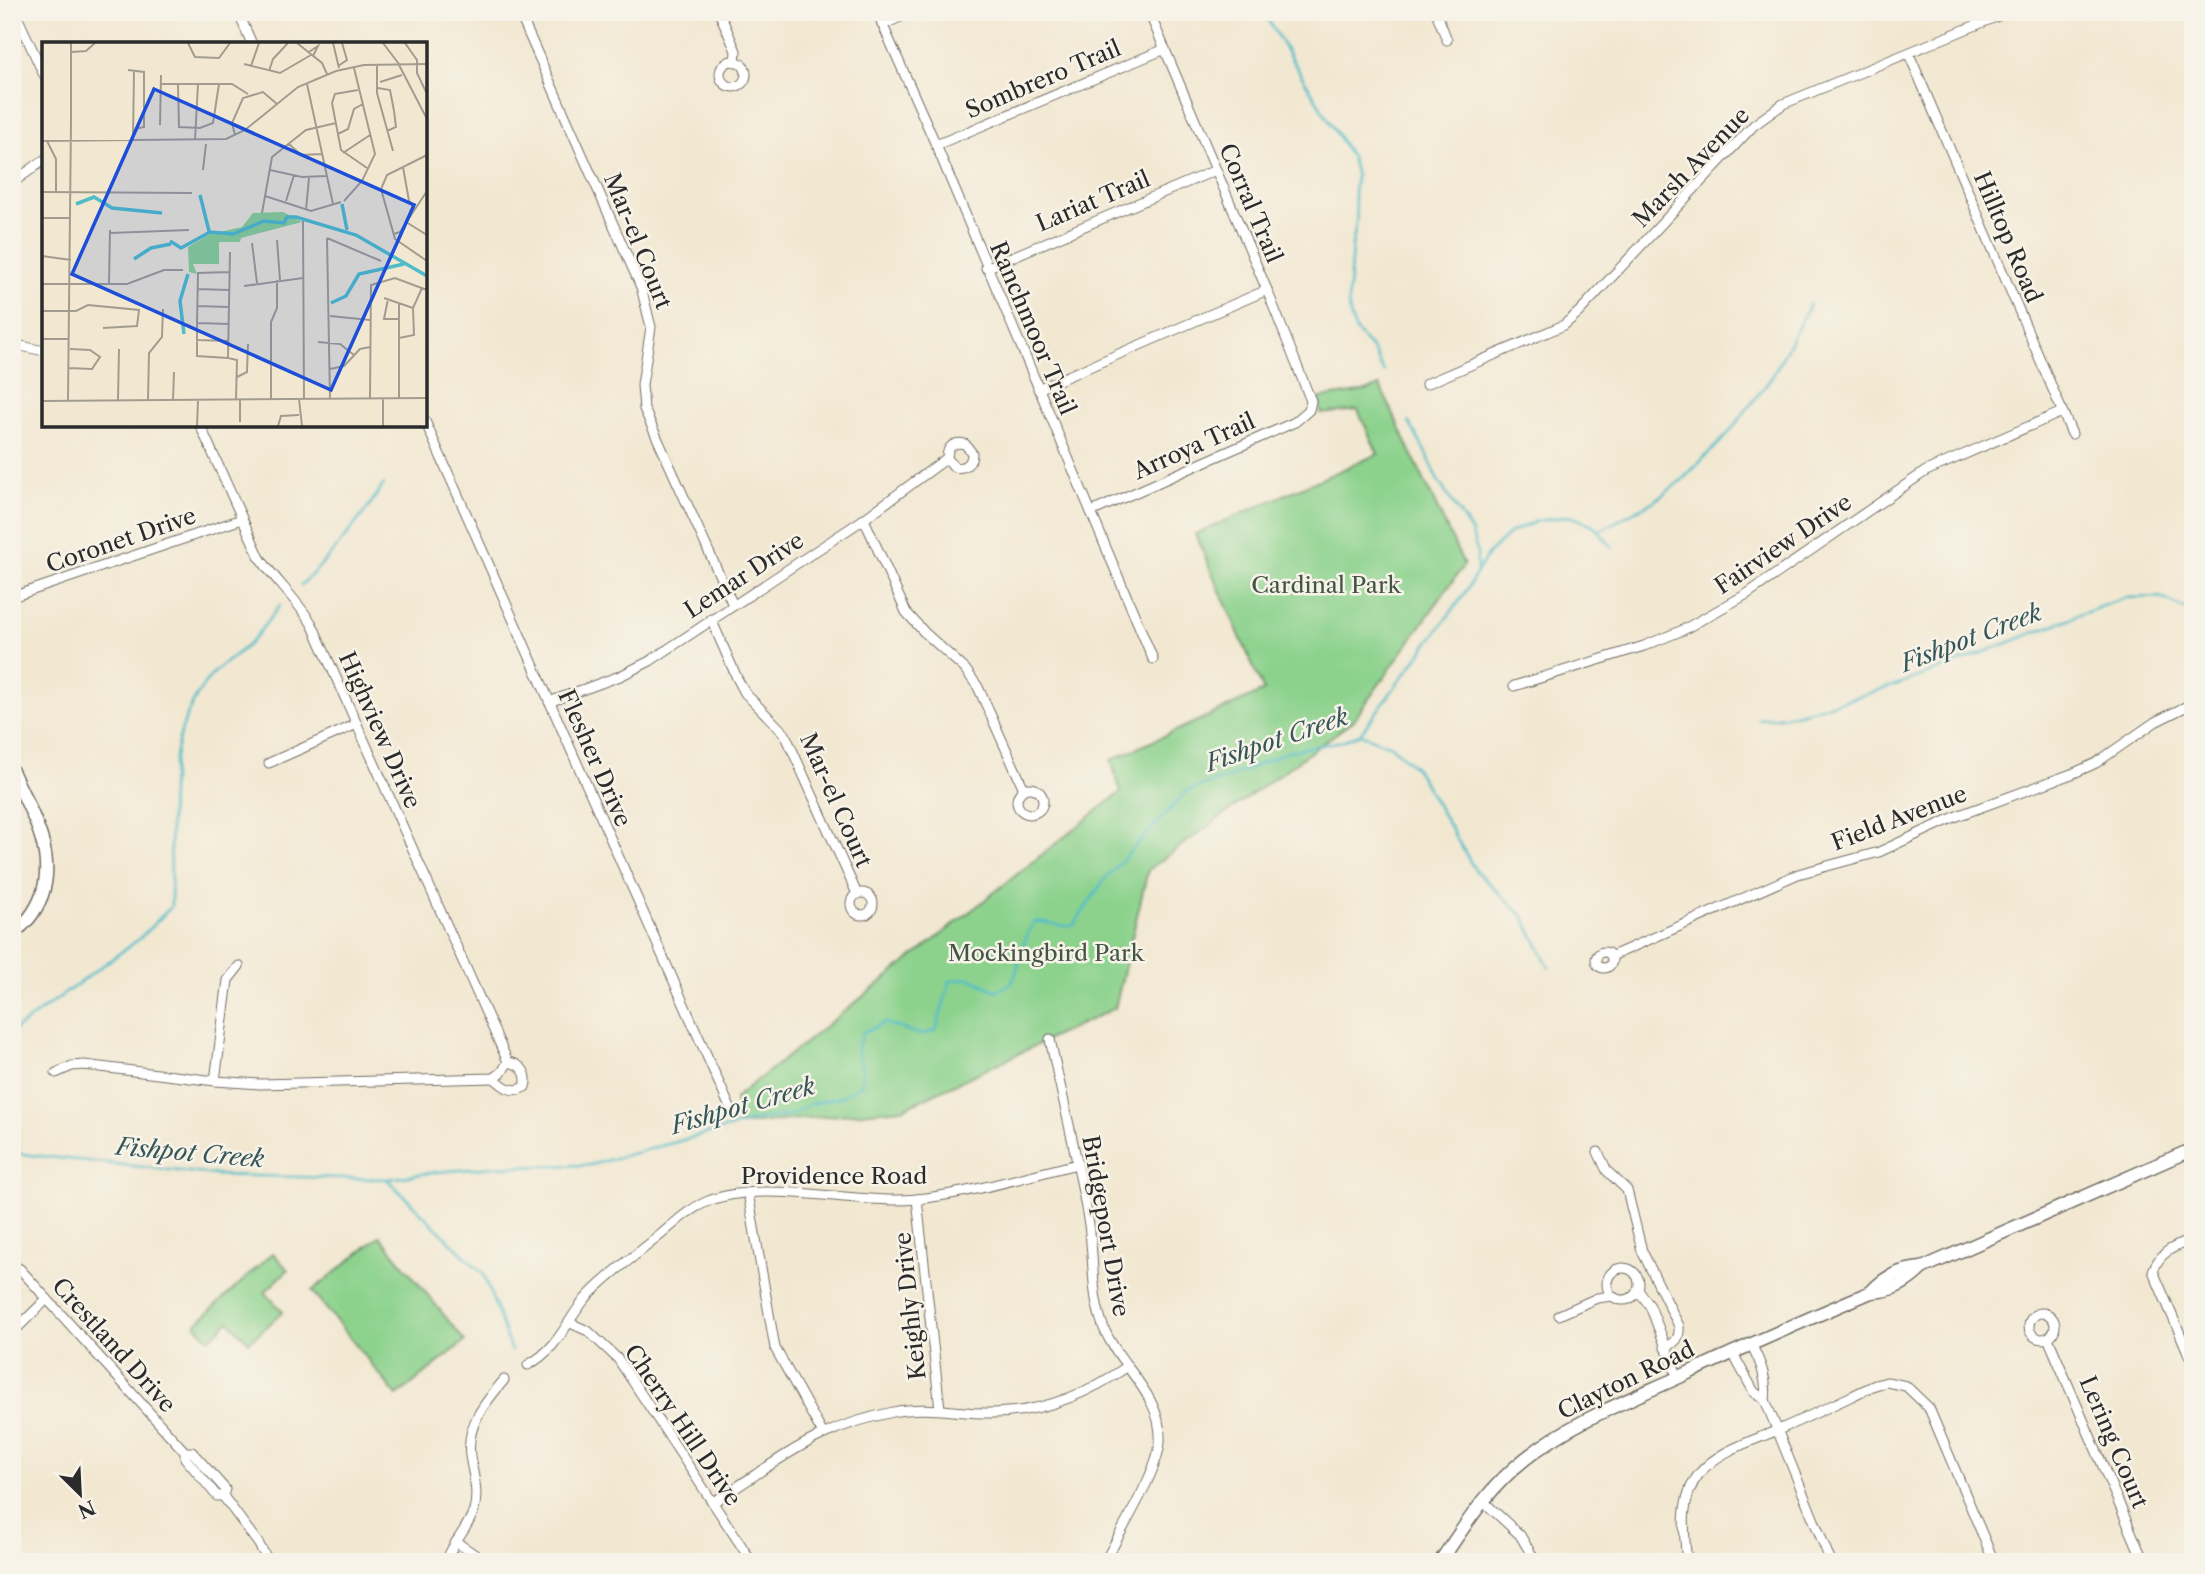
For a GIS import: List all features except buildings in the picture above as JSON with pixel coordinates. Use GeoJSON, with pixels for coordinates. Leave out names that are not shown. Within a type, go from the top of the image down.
{"type":"FeatureCollection","features":[{"type":"Feature","properties":{"kind":"main road"},"geometry":{"type":"LineString","coordinates":[[12,771],[43,839],[47,873],[38,905],[29,919],[12,933]]}},
{"type":"Feature","properties":{"kind":"main road","name":"Clayton Road"},"geometry":{"type":"LineString","coordinates":[[1440,1562],[1462,1527],[1483,1501],[1523,1460],[1594,1415],[1871,1292],[1882,1279],[1904,1270],[1922,1268],[2193,1149]]}},
{"type":"Feature","properties":{"kind":"street"},"geometry":{"type":"LineString","coordinates":[[15,12],[42,71]]}},
{"type":"Feature","properties":{"kind":"street"},"geometry":{"type":"LineString","coordinates":[[238,12],[251,42]]}},
{"type":"Feature","properties":{"kind":"street","name":"Mar-el Court"},"geometry":{"type":"LineString","coordinates":[[519,12],[641,287],[651,327],[642,385],[644,409],[733,605]]}},
{"type":"Feature","properties":{"kind":"street"},"geometry":{"type":"LineString","coordinates":[[719,12],[736,51],[735,62]]}},
{"type":"Feature","properties":{"kind":"street","name":"Ranchmoor Trail"},"geometry":{"type":"LineString","coordinates":[[877,12],[1153,659]]}},
{"type":"Feature","properties":{"kind":"street"},"geometry":{"type":"LineString","coordinates":[[882,25],[912,12]]}},
{"type":"Feature","properties":{"kind":"street","name":"Corral Trail"},"geometry":{"type":"LineString","coordinates":[[1149,12],[1308,390],[1311,401],[1309,410]]}},
{"type":"Feature","properties":{"kind":"street"},"geometry":{"type":"LineString","coordinates":[[1436,12],[1447,40]]}},
{"type":"Feature","properties":{"kind":"street","name":"Marsh Avenue"},"geometry":{"type":"LineString","coordinates":[[1426,384],[1564,325],[1754,125],[1783,104],[2008,12]]}},
{"type":"Feature","properties":{"kind":"street","name":"Sombrero Trail"},"geometry":{"type":"LineString","coordinates":[[936,145],[1165,48]]}},
{"type":"Feature","properties":{"kind":"street","name":"Hilltop Road"},"geometry":{"type":"LineString","coordinates":[[1909,54],[2072,434]]}},
{"type":"Feature","properties":{"kind":"street"},"geometry":{"type":"LineString","coordinates":[[12,183],[42,161]]}},
{"type":"Feature","properties":{"kind":"street","name":"Lariat Trail"},"geometry":{"type":"LineString","coordinates":[[986,268],[1216,170]]}},
{"type":"Feature","properties":{"kind":"street"},"geometry":{"type":"LineString","coordinates":[[1038,389],[1267,290]]}},
{"type":"Feature","properties":{"kind":"street"},"geometry":{"type":"LineString","coordinates":[[12,344],[42,351]]}},
{"type":"Feature","properties":{"kind":"street","name":"Arroya Trail"},"geometry":{"type":"LineString","coordinates":[[1091,512],[1295,422],[1309,410]]}},
{"type":"Feature","properties":{"kind":"street","name":"Fairview Drive"},"geometry":{"type":"LineString","coordinates":[[1514,686],[1644,646],[1683,630],[1747,594],[1926,471],[2062,412]]}},
{"type":"Feature","properties":{"kind":"street","name":"Flesher Drive"},"geometry":{"type":"LineString","coordinates":[[427,426],[731,1110]]}},
{"type":"Feature","properties":{"kind":"street","name":"Highview Drive"},"geometry":{"type":"LineString","coordinates":[[56,1073],[72,1066],[84,1065],[215,1082],[260,1084],[494,1078],[511,1090],[525,1087],[527,1079],[524,1070],[516,1063],[508,1062],[312,624],[260,558],[201,427]]}},
{"type":"Feature","properties":{"kind":"street","name":"Lemar Drive"},"geometry":{"type":"LineString","coordinates":[[549,702],[620,676],[650,661],[864,519],[947,458]]}},
{"type":"Feature","properties":{"kind":"street","name":"Coronet Drive"},"geometry":{"type":"LineString","coordinates":[[12,597],[242,519]]}},
{"type":"Feature","properties":{"kind":"street"},"geometry":{"type":"LineString","coordinates":[[864,519],[906,612],[965,669],[978,687],[1024,789]]}},
{"type":"Feature","properties":{"kind":"street","name":"Mar-el Court"},"geometry":{"type":"LineString","coordinates":[[711,619],[745,693],[785,734],[857,894]]}},
{"type":"Feature","properties":{"kind":"street","name":"Field Avenue"},"geometry":{"type":"LineString","coordinates":[[1612,956],[1798,874],[1879,852],[1957,816],[2096,764],[2155,722],[2193,703]]}},
{"type":"Feature","properties":{"kind":"street"},"geometry":{"type":"LineString","coordinates":[[269,763],[357,724]]}},
{"type":"Feature","properties":{"kind":"street"},"geometry":{"type":"LineString","coordinates":[[215,1082],[228,980],[239,966]]}},
{"type":"Feature","properties":{"kind":"street","name":"Bridgeport Drive"},"geometry":{"type":"LineString","coordinates":[[1050,1038],[1089,1227],[1100,1320],[1108,1337],[1150,1397],[1156,1412],[1160,1439],[1156,1463],[1104,1562]]}},
{"type":"Feature","properties":{"kind":"street"},"geometry":{"type":"LineString","coordinates":[[494,1078],[508,1062]]}},
{"type":"Feature","properties":{"kind":"street"},"geometry":{"type":"LineString","coordinates":[[1598,1152],[1607,1171],[1626,1191],[1642,1251],[1679,1326],[1676,1342],[1665,1348]]}},
{"type":"Feature","properties":{"kind":"street","name":"Providence Road"},"geometry":{"type":"LineString","coordinates":[[528,1365],[556,1343],[584,1301],[600,1283],[690,1210],[707,1202],[748,1193],[917,1199],[991,1186],[1077,1164]]}},
{"type":"Feature","properties":{"kind":"street"},"geometry":{"type":"LineString","coordinates":[[748,1193],[775,1349],[823,1434]]}},
{"type":"Feature","properties":{"kind":"street","name":"Keighly Drive"},"geometry":{"type":"LineString","coordinates":[[917,1199],[940,1409]]}},
{"type":"Feature","properties":{"kind":"street"},"geometry":{"type":"LineString","coordinates":[[2193,1239],[2163,1252],[2152,1271],[2193,1364]]}},
{"type":"Feature","properties":{"kind":"street","name":"Crestland Drive"},"geometry":{"type":"LineString","coordinates":[[12,1265],[20,1269],[185,1452],[192,1452],[200,1459],[225,1489],[223,1496],[269,1562]]}},
{"type":"Feature","properties":{"kind":"street"},"geometry":{"type":"LineString","coordinates":[[1612,1296],[1606,1282],[1611,1272],[1619,1268],[1629,1269],[1637,1275],[1638,1290],[1650,1306],[1678,1378]]}},
{"type":"Feature","properties":{"kind":"street"},"geometry":{"type":"LineString","coordinates":[[1559,1315],[1597,1298],[1612,1296],[1627,1300],[1638,1290]]}},
{"type":"Feature","properties":{"kind":"street"},"geometry":{"type":"LineString","coordinates":[[12,1333],[47,1299]]}},
{"type":"Feature","properties":{"kind":"street","name":"Cherry Hill Drive"},"geometry":{"type":"LineString","coordinates":[[570,1323],[588,1331],[618,1359],[752,1562]]}},
{"type":"Feature","properties":{"kind":"street","name":"Lering Court"},"geometry":{"type":"LineString","coordinates":[[2049,1338],[2144,1562]]}},
{"type":"Feature","properties":{"kind":"street"},"geometry":{"type":"LineString","coordinates":[[1751,1344],[1758,1356],[1767,1387],[1765,1400]]}},
{"type":"Feature","properties":{"kind":"street"},"geometry":{"type":"LineString","coordinates":[[1732,1352],[1754,1392],[1765,1400],[1831,1562]]}},
{"type":"Feature","properties":{"kind":"street"},"geometry":{"type":"LineString","coordinates":[[713,1502],[823,1434],[895,1412],[940,1409],[994,1413],[1042,1406],[1083,1393],[1128,1366]]}},
{"type":"Feature","properties":{"kind":"street"},"geometry":{"type":"LineString","coordinates":[[446,1562],[474,1511],[476,1484],[470,1455],[475,1419],[482,1406],[504,1380]]}},
{"type":"Feature","properties":{"kind":"street"},"geometry":{"type":"LineString","coordinates":[[1687,1562],[1683,1522],[1689,1494],[1698,1475],[1712,1462],[1875,1385],[1887,1382],[1899,1383],[1914,1392],[1929,1408],[1994,1562]]}},
{"type":"Feature","properties":{"kind":"street"},"geometry":{"type":"LineString","coordinates":[[1483,1501],[1520,1535],[1536,1562]]}},
{"type":"Feature","properties":{"kind":"street"},"geometry":{"type":"LineString","coordinates":[[456,1542],[486,1562]]}},
{"type":"Feature","properties":{"kind":"street"},"geometry":{"type":"LineString","coordinates":[[12,1560],[18,1562]]}},
{"type":"Feature","properties":{"kind":"green space"},"geometry":{"type":"Polygon","coordinates":[[[1380,386],[1464,565],[1353,721],[1148,870],[1115,1008],[902,1109],[739,1125],[735,1098],[1121,792],[1111,760],[1264,691],[1195,534],[1378,454],[1358,410],[1321,414],[1320,398],[1366,391],[1380,386]]]}},
{"type":"Feature","properties":{"kind":"green space"},"geometry":{"type":"Polygon","coordinates":[[[380,1236],[465,1341],[397,1396],[312,1291],[380,1236]]]}},
{"type":"Feature","properties":{"kind":"green space"},"geometry":{"type":"Polygon","coordinates":[[[273,1253],[288,1270],[265,1292],[283,1312],[249,1342],[229,1321],[209,1339],[195,1325],[273,1253]]]}},
{"type":"Feature","properties":{"kind":"waterway"},"geometry":{"type":"LineString","coordinates":[[1263,12],[1351,157],[1356,176],[1354,193],[1357,218],[1348,303],[1356,331],[1372,349],[1384,372]]}},
{"type":"Feature","properties":{"kind":"waterway"},"geometry":{"type":"LineString","coordinates":[[1599,531],[1656,500],[1682,480],[1727,435],[1772,377],[1810,304]]}},
{"type":"Feature","properties":{"kind":"waterway"},"geometry":{"type":"LineString","coordinates":[[1409,422],[1437,479],[1471,531],[1477,551],[1477,573]]}},
{"type":"Feature","properties":{"kind":"waterway"},"geometry":{"type":"LineString","coordinates":[[301,585],[346,537],[384,484]]}},
{"type":"Feature","properties":{"kind":"waterway","name":"Fishpot Creek"},"geometry":{"type":"LineString","coordinates":[[12,1153],[216,1175],[387,1179],[494,1167],[590,1165],[765,1118],[791,1115],[810,1104],[841,1097],[861,1085],[863,1073],[857,1050],[863,1032],[884,1023],[921,1035],[936,1030],[950,981],[969,978],[997,991],[1012,983],[1026,937],[1034,922],[1074,925],[1104,880],[1187,791],[1230,777],[1289,751],[1342,741],[1360,734],[1461,599],[1488,554],[1511,532],[1537,521],[1569,516],[1593,525],[1613,548]]}},
{"type":"Feature","properties":{"kind":"waterway","name":"Fishpot Creek"},"geometry":{"type":"LineString","coordinates":[[1757,719],[1802,712],[1881,690],[2125,598],[2160,597],[2193,613]]}},
{"type":"Feature","properties":{"kind":"waterway"},"geometry":{"type":"LineString","coordinates":[[12,1032],[139,939],[171,907],[171,788],[181,730],[193,703],[209,678],[250,643],[280,605]]}},
{"type":"Feature","properties":{"kind":"waterway"},"geometry":{"type":"LineString","coordinates":[[1360,734],[1391,746],[1415,767],[1475,870],[1523,916],[1549,967]]}},
{"type":"Feature","properties":{"kind":"waterway"},"geometry":{"type":"LineString","coordinates":[[387,1179],[484,1275],[511,1351]]}},
{"type":"Feature","properties":{"kind":"park label","name":"Cardinal Park"},"geometry":{"type":"Point","coordinates":[1326,585]}},
{"type":"Feature","properties":{"kind":"park label","name":"Mockingbird Park"},"geometry":{"type":"Point","coordinates":[1046,953]}}]}
